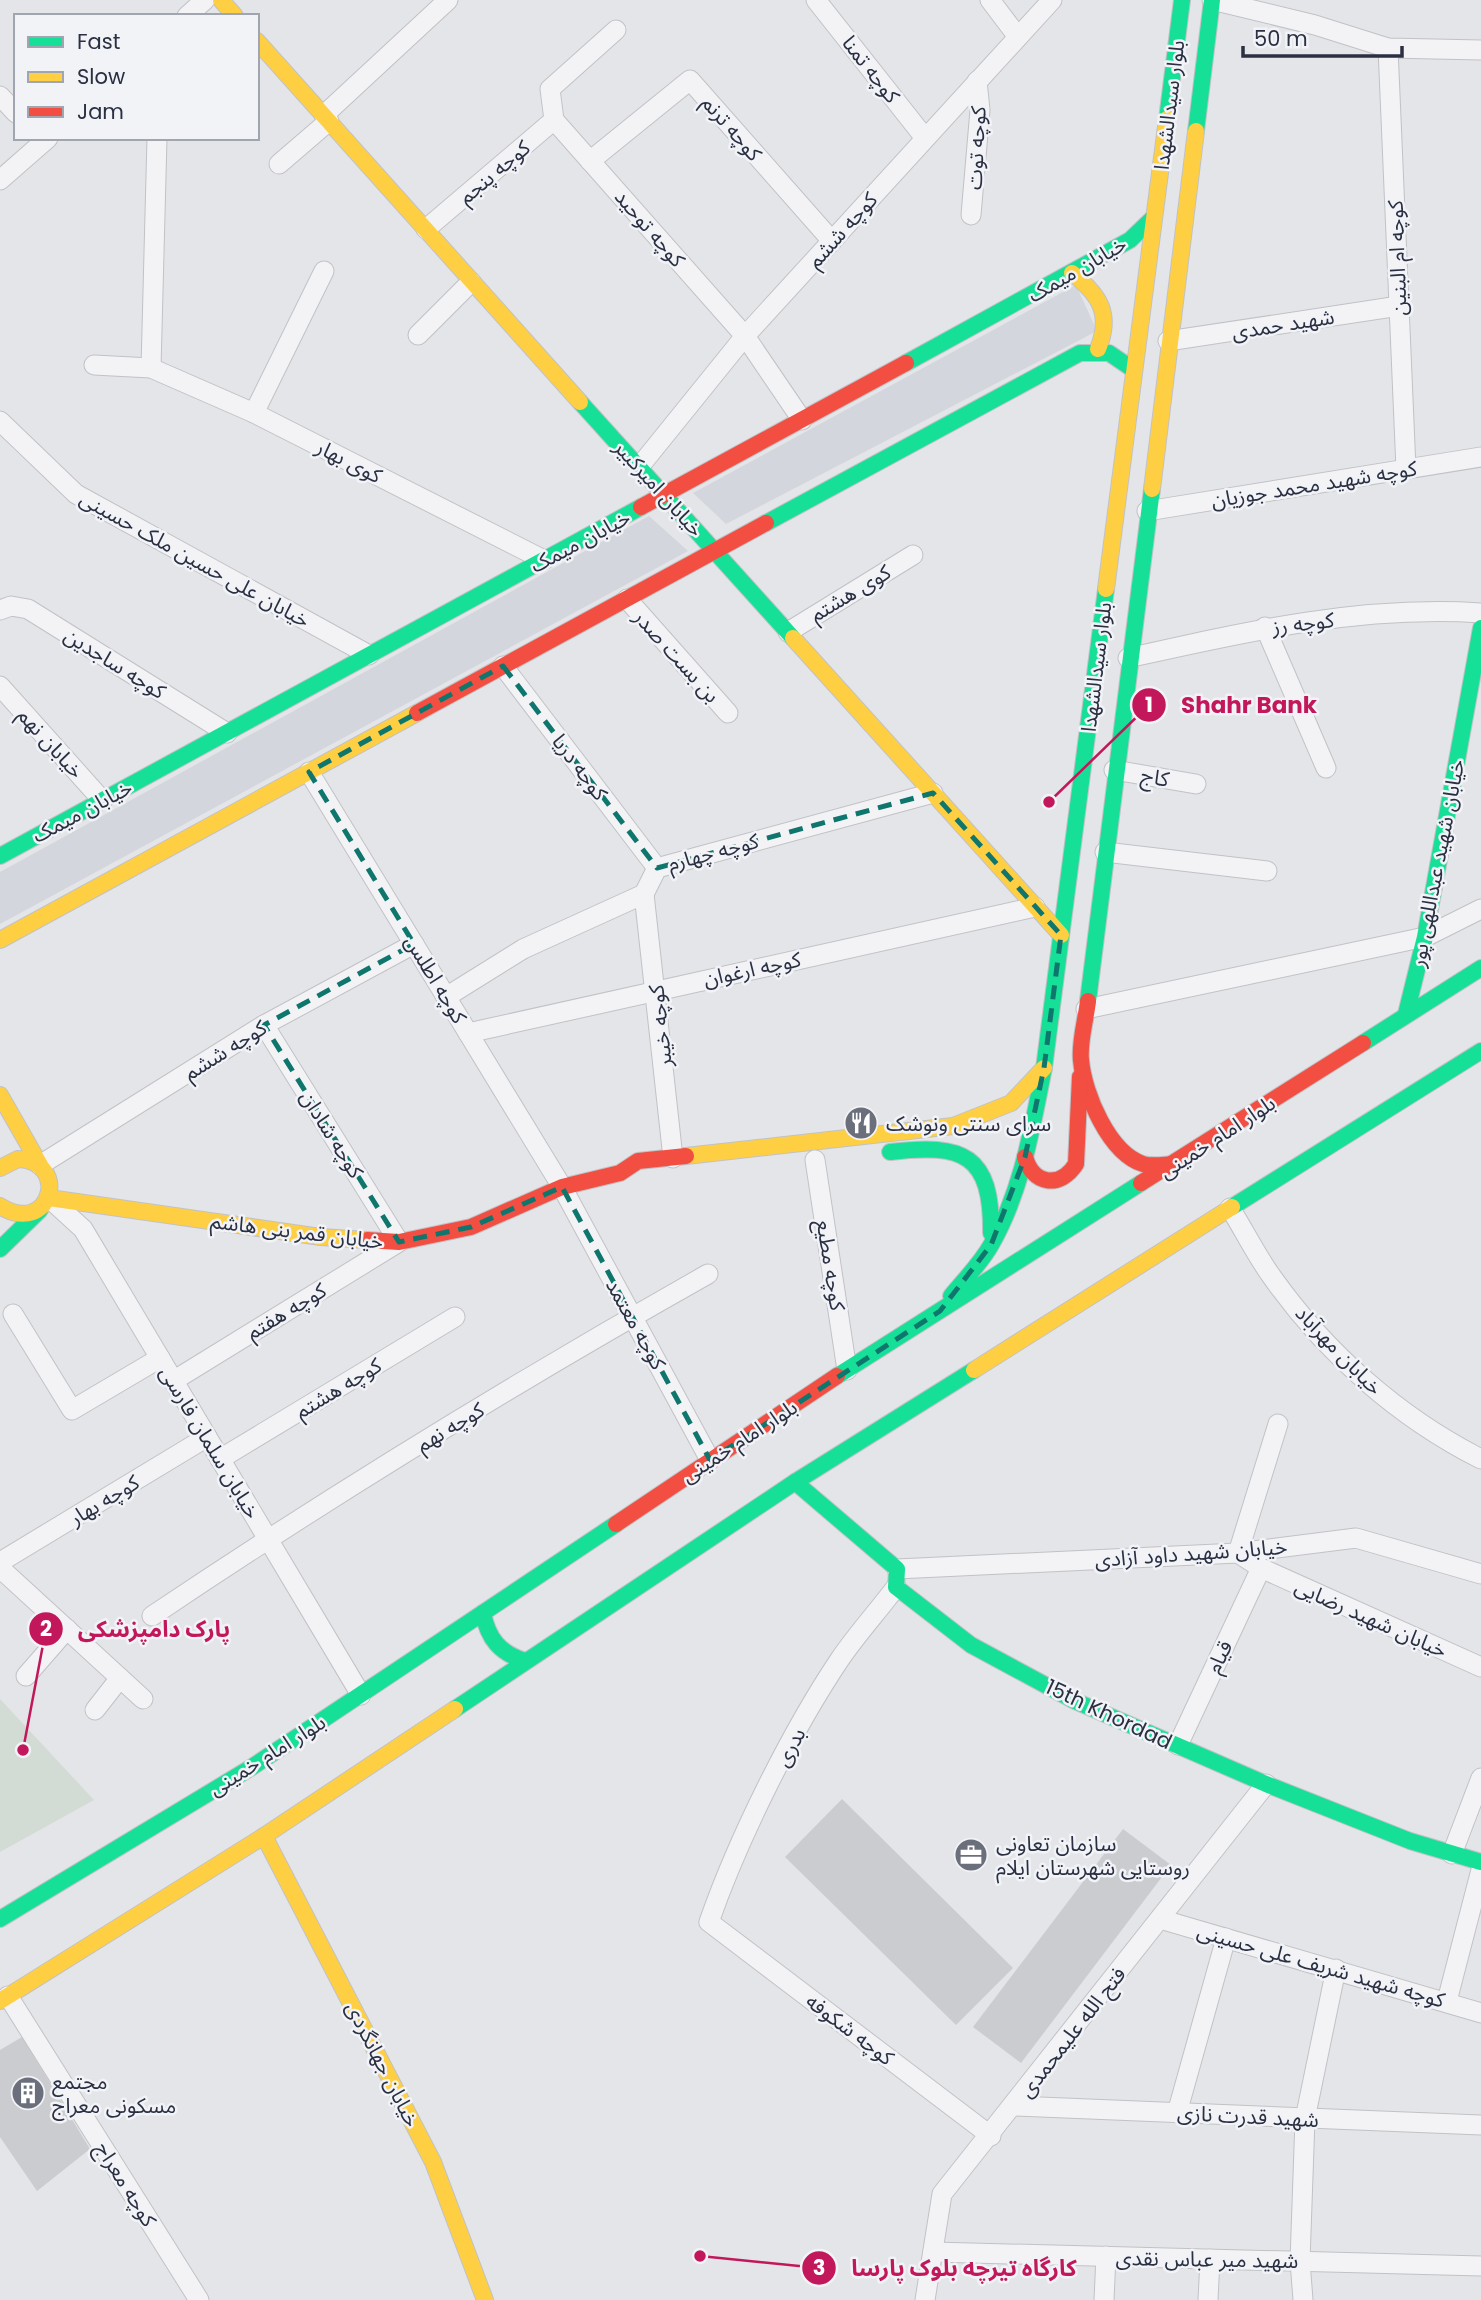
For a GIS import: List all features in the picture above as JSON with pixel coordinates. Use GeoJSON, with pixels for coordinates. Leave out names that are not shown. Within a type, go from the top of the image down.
{"type":"FeatureCollection","features":[{"type":"Feature","properties":{"kind":"street"},"geometry":{"type":"LineString","coordinates":[[189,14],[205,0]]}},
{"type":"Feature","properties":{"kind":"street"},"geometry":{"type":"LineString","coordinates":[[221,0],[233,14]]}},
{"type":"Feature","properties":{"kind":"street","name":"کوچه تمنا"},"geometry":{"type":"LineString","coordinates":[[816,0],[926,138]]}},
{"type":"Feature","properties":{"kind":"street"},"geometry":{"type":"LineString","coordinates":[[990,0],[1018,37]]}},
{"type":"Feature","properties":{"kind":"street","name":"کوچه ششم"},"geometry":{"type":"LineString","coordinates":[[640,466],[745,336],[1052,0]]}},
{"type":"Feature","properties":{"kind":"street","name":"بلوار سیدالشهدا"},"geometry":{"type":"LineString","coordinates":[[940,1311],[990,1245],[1025,1157],[1044,1068],[1182,0]]}},
{"type":"Feature","properties":{"kind":"street"},"geometry":{"type":"LineString","coordinates":[[1212,0],[1315,25],[1388,48],[1481,50]]}},
{"type":"Feature","properties":{"kind":"street","name":"بلوار سیدالشهدا"},"geometry":{"type":"LineString","coordinates":[[1176,1164],[1143,1165],[1116,1146],[1099,1117],[1081,1059],[1114,770],[1212,0]]}},
{"type":"Feature","properties":{"kind":"street"},"geometry":{"type":"LineString","coordinates":[[279,164],[447,1]]}},
{"type":"Feature","properties":{"kind":"street"},"geometry":{"type":"LineString","coordinates":[[553,116],[551,89],[616,30]]}},
{"type":"Feature","properties":{"kind":"street","name":"خیابان امیرکبیر"},"geometry":{"type":"LineString","coordinates":[[259,43],[1061,935]]}},
{"type":"Feature","properties":{"kind":"street","name":"کوچه ام البنین"},"geometry":{"type":"LineString","coordinates":[[1388,48],[1406,469]]}},
{"type":"Feature","properties":{"kind":"street","name":"کوچه ترنم"},"geometry":{"type":"LineString","coordinates":[[590,161],[690,80],[832,241]]}},
{"type":"Feature","properties":{"kind":"street","name":"کوچه توت"},"geometry":{"type":"LineString","coordinates":[[971,215],[980,110],[977,81]]}},
{"type":"Feature","properties":{"kind":"street"},"geometry":{"type":"LineString","coordinates":[[0,96],[14,111]]}},
{"type":"Feature","properties":{"kind":"street","name":"کوچه توحید"},"geometry":{"type":"LineString","coordinates":[[553,116],[745,336],[802,420]]}},
{"type":"Feature","properties":{"kind":"street","name":"کوچه پنجم"},"geometry":{"type":"LineString","coordinates":[[426,229],[553,116]]}},
{"type":"Feature","properties":{"kind":"street"},"geometry":{"type":"LineString","coordinates":[[0,180],[43,140]]}},
{"type":"Feature","properties":{"kind":"street"},"geometry":{"type":"LineString","coordinates":[[151,368],[157,140]]}},
{"type":"Feature","properties":{"kind":"street","name":"خیابان میمک"},"geometry":{"type":"LineString","coordinates":[[0,856],[1072,273],[1130,240],[1154,217]]}},
{"type":"Feature","properties":{"kind":"street"},"geometry":{"type":"LineString","coordinates":[[254,412],[324,271]]}},
{"type":"Feature","properties":{"kind":"street"},"geometry":{"type":"LineString","coordinates":[[1072,273],[1101,299],[1106,326],[1098,349]]}},
{"type":"Feature","properties":{"kind":"street"},"geometry":{"type":"LineString","coordinates":[[418,335],[471,282]]}},
{"type":"Feature","properties":{"kind":"street"},"geometry":{"type":"LineString","coordinates":[[1143,302],[1159,292],[1173,302]]}},
{"type":"Feature","properties":{"kind":"street","name":"شهید حمدی"},"geometry":{"type":"LineString","coordinates":[[1168,341],[1399,306]]}},
{"type":"Feature","properties":{"kind":"street"},"geometry":{"type":"LineString","coordinates":[[0,940],[1080,353],[1098,349],[1113,354],[1134,370]]}},
{"type":"Feature","properties":{"kind":"street","name":"کوی بهار"},"geometry":{"type":"LineString","coordinates":[[94,365],[151,368],[254,412],[544,560]]}},
{"type":"Feature","properties":{"kind":"street","name":"خیابان علی حسین ملک حسینی"},"geometry":{"type":"LineString","coordinates":[[0,421],[76,494],[369,655]]}},
{"type":"Feature","properties":{"kind":"street","name":"کوچه شهید محمد جوزیان"},"geometry":{"type":"LineString","coordinates":[[1147,511],[1481,457]]}},
{"type":"Feature","properties":{"kind":"street","name":"کوی هشتم"},"geometry":{"type":"LineString","coordinates":[[788,632],[913,555]]}},
{"type":"Feature","properties":{"kind":"street","name":"بن بست صدر"},"geometry":{"type":"LineString","coordinates":[[627,599],[728,713]]}},
{"type":"Feature","properties":{"kind":"street","name":"کوچه ساجدین"},"geometry":{"type":"LineString","coordinates":[[0,610],[11,606],[28,610],[227,733]]}},
{"type":"Feature","properties":{"kind":"street","name":"کوچه رز"},"geometry":{"type":"LineString","coordinates":[[1128,658],[1265,627],[1404,611],[1481,613]]}},
{"type":"Feature","properties":{"kind":"street"},"geometry":{"type":"LineString","coordinates":[[1265,627],[1326,768]]}},
{"type":"Feature","properties":{"kind":"street","name":"خیابان شهید عبداللهی پور"},"geometry":{"type":"LineString","coordinates":[[1406,1014],[1425,937],[1481,628]]}},
{"type":"Feature","properties":{"kind":"street","name":"کوچه دریا"},"geometry":{"type":"LineString","coordinates":[[503,666],[657,867]]}},
{"type":"Feature","properties":{"kind":"street","name":"خیابان نهم"},"geometry":{"type":"LineString","coordinates":[[0,686],[103,800]]}},
{"type":"Feature","properties":{"kind":"street","name":"کاج"},"geometry":{"type":"LineString","coordinates":[[1114,770],[1196,784]]}},
{"type":"Feature","properties":{"kind":"street","name":"کوچه اطلس"},"geometry":{"type":"LineString","coordinates":[[309,772],[562,1187]]}},
{"type":"Feature","properties":{"kind":"street","name":"کوچه چهارم"},"geometry":{"type":"LineString","coordinates":[[644,894],[657,867],[933,793]]}},
{"type":"Feature","properties":{"kind":"street"},"geometry":{"type":"LineString","coordinates":[[1105,852],[1267,871]]}},
{"type":"Feature","properties":{"kind":"street"},"geometry":{"type":"LineString","coordinates":[[446,997],[523,949],[644,894]]}},
{"type":"Feature","properties":{"kind":"street","name":"کوچه خیبر"},"geometry":{"type":"LineString","coordinates":[[644,894],[657,990],[673,1158]]}},
{"type":"Feature","properties":{"kind":"street","name":"کوچه ارغوان"},"geometry":{"type":"LineString","coordinates":[[468,1033],[1035,907]]}},
{"type":"Feature","properties":{"kind":"street"},"geometry":{"type":"LineString","coordinates":[[1086,1009],[1425,937],[1481,909]]}},
{"type":"Feature","properties":{"kind":"street","name":"کوچه ششم"},"geometry":{"type":"LineString","coordinates":[[40,1165],[264,1025],[414,944]]}},
{"type":"Feature","properties":{"kind":"street","name":"بلوار امام خمینی"},"geometry":{"type":"LineString","coordinates":[[0,1919],[252,1767],[847,1370],[1176,1164],[1481,968]]}},
{"type":"Feature","properties":{"kind":"street","name":"کوچه شادان"},"geometry":{"type":"LineString","coordinates":[[264,1025],[399,1242]]}},
{"type":"Feature","properties":{"kind":"street"},"geometry":{"type":"LineString","coordinates":[[4,1998],[264,1836],[796,1482],[1481,1051]]}},
{"type":"Feature","properties":{"kind":"street"},"geometry":{"type":"LineString","coordinates":[[1025,1157],[1030,1172],[1043,1182],[1059,1182],[1073,1172],[1076,1164],[1081,1059]]}},
{"type":"Feature","properties":{"kind":"street","name":"خیابان قمر بنی هاشم"},"geometry":{"type":"LineString","coordinates":[[0,1206],[18,1216],[44,1204],[321,1237],[399,1242],[471,1227],[562,1187],[620,1173],[638,1161],[953,1126],[1011,1103],[1044,1068]]}},
{"type":"Feature","properties":{"kind":"street"},"geometry":{"type":"LineString","coordinates":[[0,1095],[49,1178],[44,1204],[0,1250]]}},
{"type":"Feature","properties":{"kind":"street"},"geometry":{"type":"LineString","coordinates":[[867,1154],[920,1148],[959,1155],[981,1168],[991,1199],[990,1245]]}},
{"type":"Feature","properties":{"kind":"street"},"geometry":{"type":"LineString","coordinates":[[0,1168],[19,1158],[40,1165]]}},
{"type":"Feature","properties":{"kind":"street","name":"کوچه مطیع"},"geometry":{"type":"LineString","coordinates":[[815,1160],[847,1370]]}},
{"type":"Feature","properties":{"kind":"street"},"geometry":{"type":"LineString","coordinates":[[620,1173],[642,1180]]}},
{"type":"Feature","properties":{"kind":"street","name":"کوچه معتمد"},"geometry":{"type":"LineString","coordinates":[[562,1187],[710,1460]]}},
{"type":"Feature","properties":{"kind":"street","name":"خیابان سلمان فارسی"},"geometry":{"type":"LineString","coordinates":[[44,1204],[83,1229],[361,1695]]}},
{"type":"Feature","properties":{"kind":"street","name":"خیابان مهرآباد"},"geometry":{"type":"LineString","coordinates":[[1230,1208],[1271,1276],[1315,1332],[1381,1395],[1442,1439],[1481,1459]]}},
{"type":"Feature","properties":{"kind":"street","name":"کوچه هفتم"},"geometry":{"type":"LineString","coordinates":[[173,1381],[399,1242]]}},
{"type":"Feature","properties":{"kind":"street","name":"کوچه نهم"},"geometry":{"type":"LineString","coordinates":[[152,1616],[267,1538],[632,1317],[708,1274]]}},
{"type":"Feature","properties":{"kind":"street"},"geometry":{"type":"LineString","coordinates":[[13,1314],[72,1410],[160,1358]]}},
{"type":"Feature","properties":{"kind":"street","name":"کوچه هشتم"},"geometry":{"type":"LineString","coordinates":[[220,1459],[455,1317]]}},
{"type":"Feature","properties":{"kind":"street"},"geometry":{"type":"LineString","coordinates":[[1238,1553],[1278,1424]]}},
{"type":"Feature","properties":{"kind":"street","name":"کوچه بهار"},"geometry":{"type":"LineString","coordinates":[[0,1562],[207,1437]]}},
{"type":"Feature","properties":{"kind":"street","name":"15th Khordad"},"geometry":{"type":"LineString","coordinates":[[796,1482],[971,1645],[1075,1700],[1266,1784],[1410,1842],[1481,1862]]}},
{"type":"Feature","properties":{"kind":"street","name":"خیابان شهید داود آزادی"},"geometry":{"type":"LineString","coordinates":[[896,1578],[1238,1553],[1356,1538],[1481,1574]]}},
{"type":"Feature","properties":{"kind":"street","name":"خیابان شهید رضایی"},"geometry":{"type":"LineString","coordinates":[[1238,1553],[1261,1568],[1481,1667]]}},
{"type":"Feature","properties":{"kind":"street"},"geometry":{"type":"LineString","coordinates":[[0,1568],[143,1699]]}},
{"type":"Feature","properties":{"kind":"street","name":"قیام"},"geometry":{"type":"LineString","coordinates":[[1178,1745],[1261,1568]]}},
{"type":"Feature","properties":{"kind":"street","name":"بدری"},"geometry":{"type":"LineString","coordinates":[[709,1922],[756,1812],[796,1736],[840,1659],[896,1578]]}},
{"type":"Feature","properties":{"kind":"street"},"geometry":{"type":"LineString","coordinates":[[483,1613],[491,1640],[500,1650],[525,1661]]}},
{"type":"Feature","properties":{"kind":"street"},"geometry":{"type":"LineString","coordinates":[[26,1676],[67,1629]]}},
{"type":"Feature","properties":{"kind":"street"},"geometry":{"type":"LineString","coordinates":[[95,1710],[120,1678]]}},
{"type":"Feature","properties":{"kind":"street"},"geometry":{"type":"LineString","coordinates":[[1452,1854],[1481,1778]]}},
{"type":"Feature","properties":{"kind":"street","name":"فتح الله علیمحمدی"},"geometry":{"type":"LineString","coordinates":[[925,2300],[942,2194],[991,2136],[1266,1784]]}},
{"type":"Feature","properties":{"kind":"street","name":"خیابان جهانگردی"},"geometry":{"type":"LineString","coordinates":[[264,1836],[433,2162],[485,2300]]}},
{"type":"Feature","properties":{"kind":"street"},"geometry":{"type":"LineString","coordinates":[[1447,2001],[1481,1870]]}},
{"type":"Feature","properties":{"kind":"street","name":"کوچه شهید شریف علی حسینی"},"geometry":{"type":"LineString","coordinates":[[1160,1919],[1481,2013]]}},
{"type":"Feature","properties":{"kind":"street","name":"کوچه شکوفه"},"geometry":{"type":"LineString","coordinates":[[709,1922],[991,2136]]}},
{"type":"Feature","properties":{"kind":"street"},"geometry":{"type":"LineString","coordinates":[[1177,2113],[1226,1938]]}},
{"type":"Feature","properties":{"kind":"street"},"geometry":{"type":"LineString","coordinates":[[1303,2300],[1300,2261],[1305,2119],[1336,1969]]}},
{"type":"Feature","properties":{"kind":"street","name":"کوچه معراج"},"geometry":{"type":"LineString","coordinates":[[4,1998],[199,2300]]}},
{"type":"Feature","properties":{"kind":"street","name":"شهید قدرت نازی"},"geometry":{"type":"LineString","coordinates":[[1014,2106],[1481,2126]]}},
{"type":"Feature","properties":{"kind":"street","name":"شهید میر عباس نقدی"},"geometry":{"type":"LineString","coordinates":[[933,2252],[1481,2266]]}},
{"type":"Feature","properties":{"kind":"street"},"geometry":{"type":"LineString","coordinates":[[1104,2300],[1105,2256]]}},
{"type":"Feature","properties":{"kind":"street"},"geometry":{"type":"LineString","coordinates":[[1208,2300],[1210,2259]]}},
{"type":"Feature","properties":{"kind":"highlighted area"},"geometry":{"type":"Polygon","coordinates":[[[503,666],[657,868],[933,793],[1061,935],[1044,1068],[1025,1157],[991,1245],[940,1311],[710,1460],[562,1187],[471,1227],[399,1242],[264,1025],[414,944],[309,772],[503,666]]]}},
{"type":"Feature","properties":{"kind":"shaded area"},"geometry":{"type":"Polygon","coordinates":[[[1076,285],[1097,331],[726,524],[693,493],[1076,285]]]}},
{"type":"Feature","properties":{"kind":"shaded area"},"geometry":{"type":"Polygon","coordinates":[[[649,516],[688,551],[0,924],[0,872],[649,516]]]}},
{"type":"Feature","properties":{"kind":"shaded area"},"geometry":{"type":"Polygon","coordinates":[[[0,1699],[94,1800],[0,1852],[0,1699]]]}},
{"type":"Feature","properties":{"kind":"building"},"geometry":{"type":"Polygon","coordinates":[[[842,1799],[1013,1968],[956,2025],[785,1857],[842,1799]]]}},
{"type":"Feature","properties":{"kind":"building"},"geometry":{"type":"Polygon","coordinates":[[[1123,1829],[1171,1865],[1021,2063],[973,2027],[1123,1829]]]}},
{"type":"Feature","properties":{"kind":"building","name":"مجتمع مسکونی معراج"},"geometry":{"type":"Polygon","coordinates":[[[22,2037],[90,2149],[37,2191],[0,2137],[0,2050],[22,2037]]]}},
{"type":"Feature","properties":{"kind":"traffic: fast"},"geometry":{"type":"LineString","coordinates":[[1167,119],[1182,0]]}},
{"type":"Feature","properties":{"kind":"traffic: fast"},"geometry":{"type":"LineString","coordinates":[[1196,131],[1212,0]]}},
{"type":"Feature","properties":{"kind":"traffic: fast"},"geometry":{"type":"LineString","coordinates":[[906,363],[1130,240],[1154,217]]}},
{"type":"Feature","properties":{"kind":"traffic: fast"},"geometry":{"type":"LineString","coordinates":[[766,523],[1080,353],[1109,353],[1134,370]]}},
{"type":"Feature","properties":{"kind":"traffic: fast"},"geometry":{"type":"LineString","coordinates":[[580,402],[793,638]]}},
{"type":"Feature","properties":{"kind":"traffic: fast"},"geometry":{"type":"LineString","coordinates":[[1088,1001],[1152,489]]}},
{"type":"Feature","properties":{"kind":"traffic: fast"},"geometry":{"type":"LineString","coordinates":[[0,856],[641,507]]}},
{"type":"Feature","properties":{"kind":"traffic: fast"},"geometry":{"type":"LineString","coordinates":[[951,1296],[982,1258],[1002,1224],[1011,1203],[1030,1136],[1044,1068],[1106,589]]}},
{"type":"Feature","properties":{"kind":"traffic: fast"},"geometry":{"type":"LineString","coordinates":[[1406,1014],[1425,937],[1481,628]]}},
{"type":"Feature","properties":{"kind":"traffic: fast"},"geometry":{"type":"LineString","coordinates":[[1363,1043],[1481,968]]}},
{"type":"Feature","properties":{"kind":"traffic: fast"},"geometry":{"type":"LineString","coordinates":[[1232,1207],[1481,1051]]}},
{"type":"Feature","properties":{"kind":"traffic: fast"},"geometry":{"type":"LineString","coordinates":[[890,1152],[937,1150],[955,1153],[969,1160],[979,1171],[986,1186],[991,1233]]}},
{"type":"Feature","properties":{"kind":"traffic: fast"},"geometry":{"type":"LineString","coordinates":[[837,1376],[1141,1183]]}},
{"type":"Feature","properties":{"kind":"traffic: fast"},"geometry":{"type":"LineString","coordinates":[[0,1249],[40,1210]]}},
{"type":"Feature","properties":{"kind":"traffic: fast"},"geometry":{"type":"LineString","coordinates":[[455,1709],[795,1482],[974,1370]]}},
{"type":"Feature","properties":{"kind":"traffic: fast"},"geometry":{"type":"LineString","coordinates":[[795,1482],[897,1569],[896,1587],[971,1645],[1075,1701],[1266,1784],[1410,1841],[1481,1862]]}},
{"type":"Feature","properties":{"kind":"traffic: fast"},"geometry":{"type":"LineString","coordinates":[[0,1919],[252,1767],[616,1524]]}},
{"type":"Feature","properties":{"kind":"traffic: fast"},"geometry":{"type":"LineString","coordinates":[[483,1613],[496,1644],[525,1661]]}},
{"type":"Feature","properties":{"kind":"traffic: slow"},"geometry":{"type":"LineString","coordinates":[[221,0],[233,14]]}},
{"type":"Feature","properties":{"kind":"traffic: slow"},"geometry":{"type":"LineString","coordinates":[[259,43],[580,402]]}},
{"type":"Feature","properties":{"kind":"traffic: slow"},"geometry":{"type":"LineString","coordinates":[[1106,589],[1167,119]]}},
{"type":"Feature","properties":{"kind":"traffic: slow"},"geometry":{"type":"LineString","coordinates":[[1152,489],[1196,131]]}},
{"type":"Feature","properties":{"kind":"traffic: slow"},"geometry":{"type":"LineString","coordinates":[[1072,273],[1090,289],[1101,306],[1104,325],[1098,349]]}},
{"type":"Feature","properties":{"kind":"traffic: slow"},"geometry":{"type":"LineString","coordinates":[[793,638],[1061,935]]}},
{"type":"Feature","properties":{"kind":"traffic: slow"},"geometry":{"type":"LineString","coordinates":[[0,940],[417,713]]}},
{"type":"Feature","properties":{"kind":"traffic: slow"},"geometry":{"type":"LineString","coordinates":[[686,1156],[953,1126],[1011,1103],[1044,1068]]}},
{"type":"Feature","properties":{"kind":"traffic: slow"},"geometry":{"type":"LineString","coordinates":[[0,1095],[40,1165]]}},
{"type":"Feature","properties":{"kind":"traffic: slow"},"geometry":{"type":"LineString","coordinates":[[0,1168],[18,1159],[35,1163],[45,1172],[49,1183],[48,1195],[42,1206],[32,1212],[18,1213],[0,1206]]}},
{"type":"Feature","properties":{"kind":"traffic: slow"},"geometry":{"type":"LineString","coordinates":[[49,1198],[321,1237],[367,1240]]}},
{"type":"Feature","properties":{"kind":"traffic: slow"},"geometry":{"type":"LineString","coordinates":[[974,1370],[1232,1207]]}},
{"type":"Feature","properties":{"kind":"traffic: slow"},"geometry":{"type":"LineString","coordinates":[[0,2001],[264,1836],[455,1709]]}},
{"type":"Feature","properties":{"kind":"traffic: slow"},"geometry":{"type":"LineString","coordinates":[[264,1836],[433,2162],[485,2300]]}},
{"type":"Feature","properties":{"kind":"traffic: jam"},"geometry":{"type":"LineString","coordinates":[[641,507],[906,363]]}},
{"type":"Feature","properties":{"kind":"traffic: jam"},"geometry":{"type":"LineString","coordinates":[[417,713],[766,523]]}},
{"type":"Feature","properties":{"kind":"traffic: jam"},"geometry":{"type":"LineString","coordinates":[[1088,1001],[1081,1060],[1087,1089],[1100,1121],[1119,1148],[1131,1158],[1147,1165],[1176,1164]]}},
{"type":"Feature","properties":{"kind":"traffic: jam"},"geometry":{"type":"LineString","coordinates":[[1141,1183],[1363,1043]]}},
{"type":"Feature","properties":{"kind":"traffic: jam"},"geometry":{"type":"LineString","coordinates":[[1025,1157],[1034,1173],[1048,1180],[1062,1177],[1076,1164],[1080,1077]]}},
{"type":"Feature","properties":{"kind":"traffic: jam"},"geometry":{"type":"LineString","coordinates":[[367,1240],[399,1242],[471,1227],[562,1187],[620,1173],[638,1161],[686,1156]]}},
{"type":"Feature","properties":{"kind":"traffic: jam"},"geometry":{"type":"LineString","coordinates":[[616,1524],[837,1376]]}},
{"type":"Feature","properties":{"kind":"place","name":"Shahr Bank"},"geometry":{"type":"Point","coordinates":[1049,802]}},
{"type":"Feature","properties":{"kind":"place","name":"سرای سنتی ونوشک"},"geometry":{"type":"Point","coordinates":[861,1123]}},
{"type":"Feature","properties":{"kind":"place","name":"پارک دامپزشکی"},"geometry":{"type":"Point","coordinates":[23,1750]}},
{"type":"Feature","properties":{"kind":"place","name":"سازمان تعاونی روستایی شهرستان ایلام"},"geometry":{"type":"Point","coordinates":[971,1855]}},
{"type":"Feature","properties":{"kind":"place","name":"مجتمع مسکونی معراج"},"geometry":{"type":"Point","coordinates":[28,2093]}},
{"type":"Feature","properties":{"kind":"place","name":"کارگاه تیرچه بلوک پارسا"},"geometry":{"type":"Point","coordinates":[700,2256]}}]}
